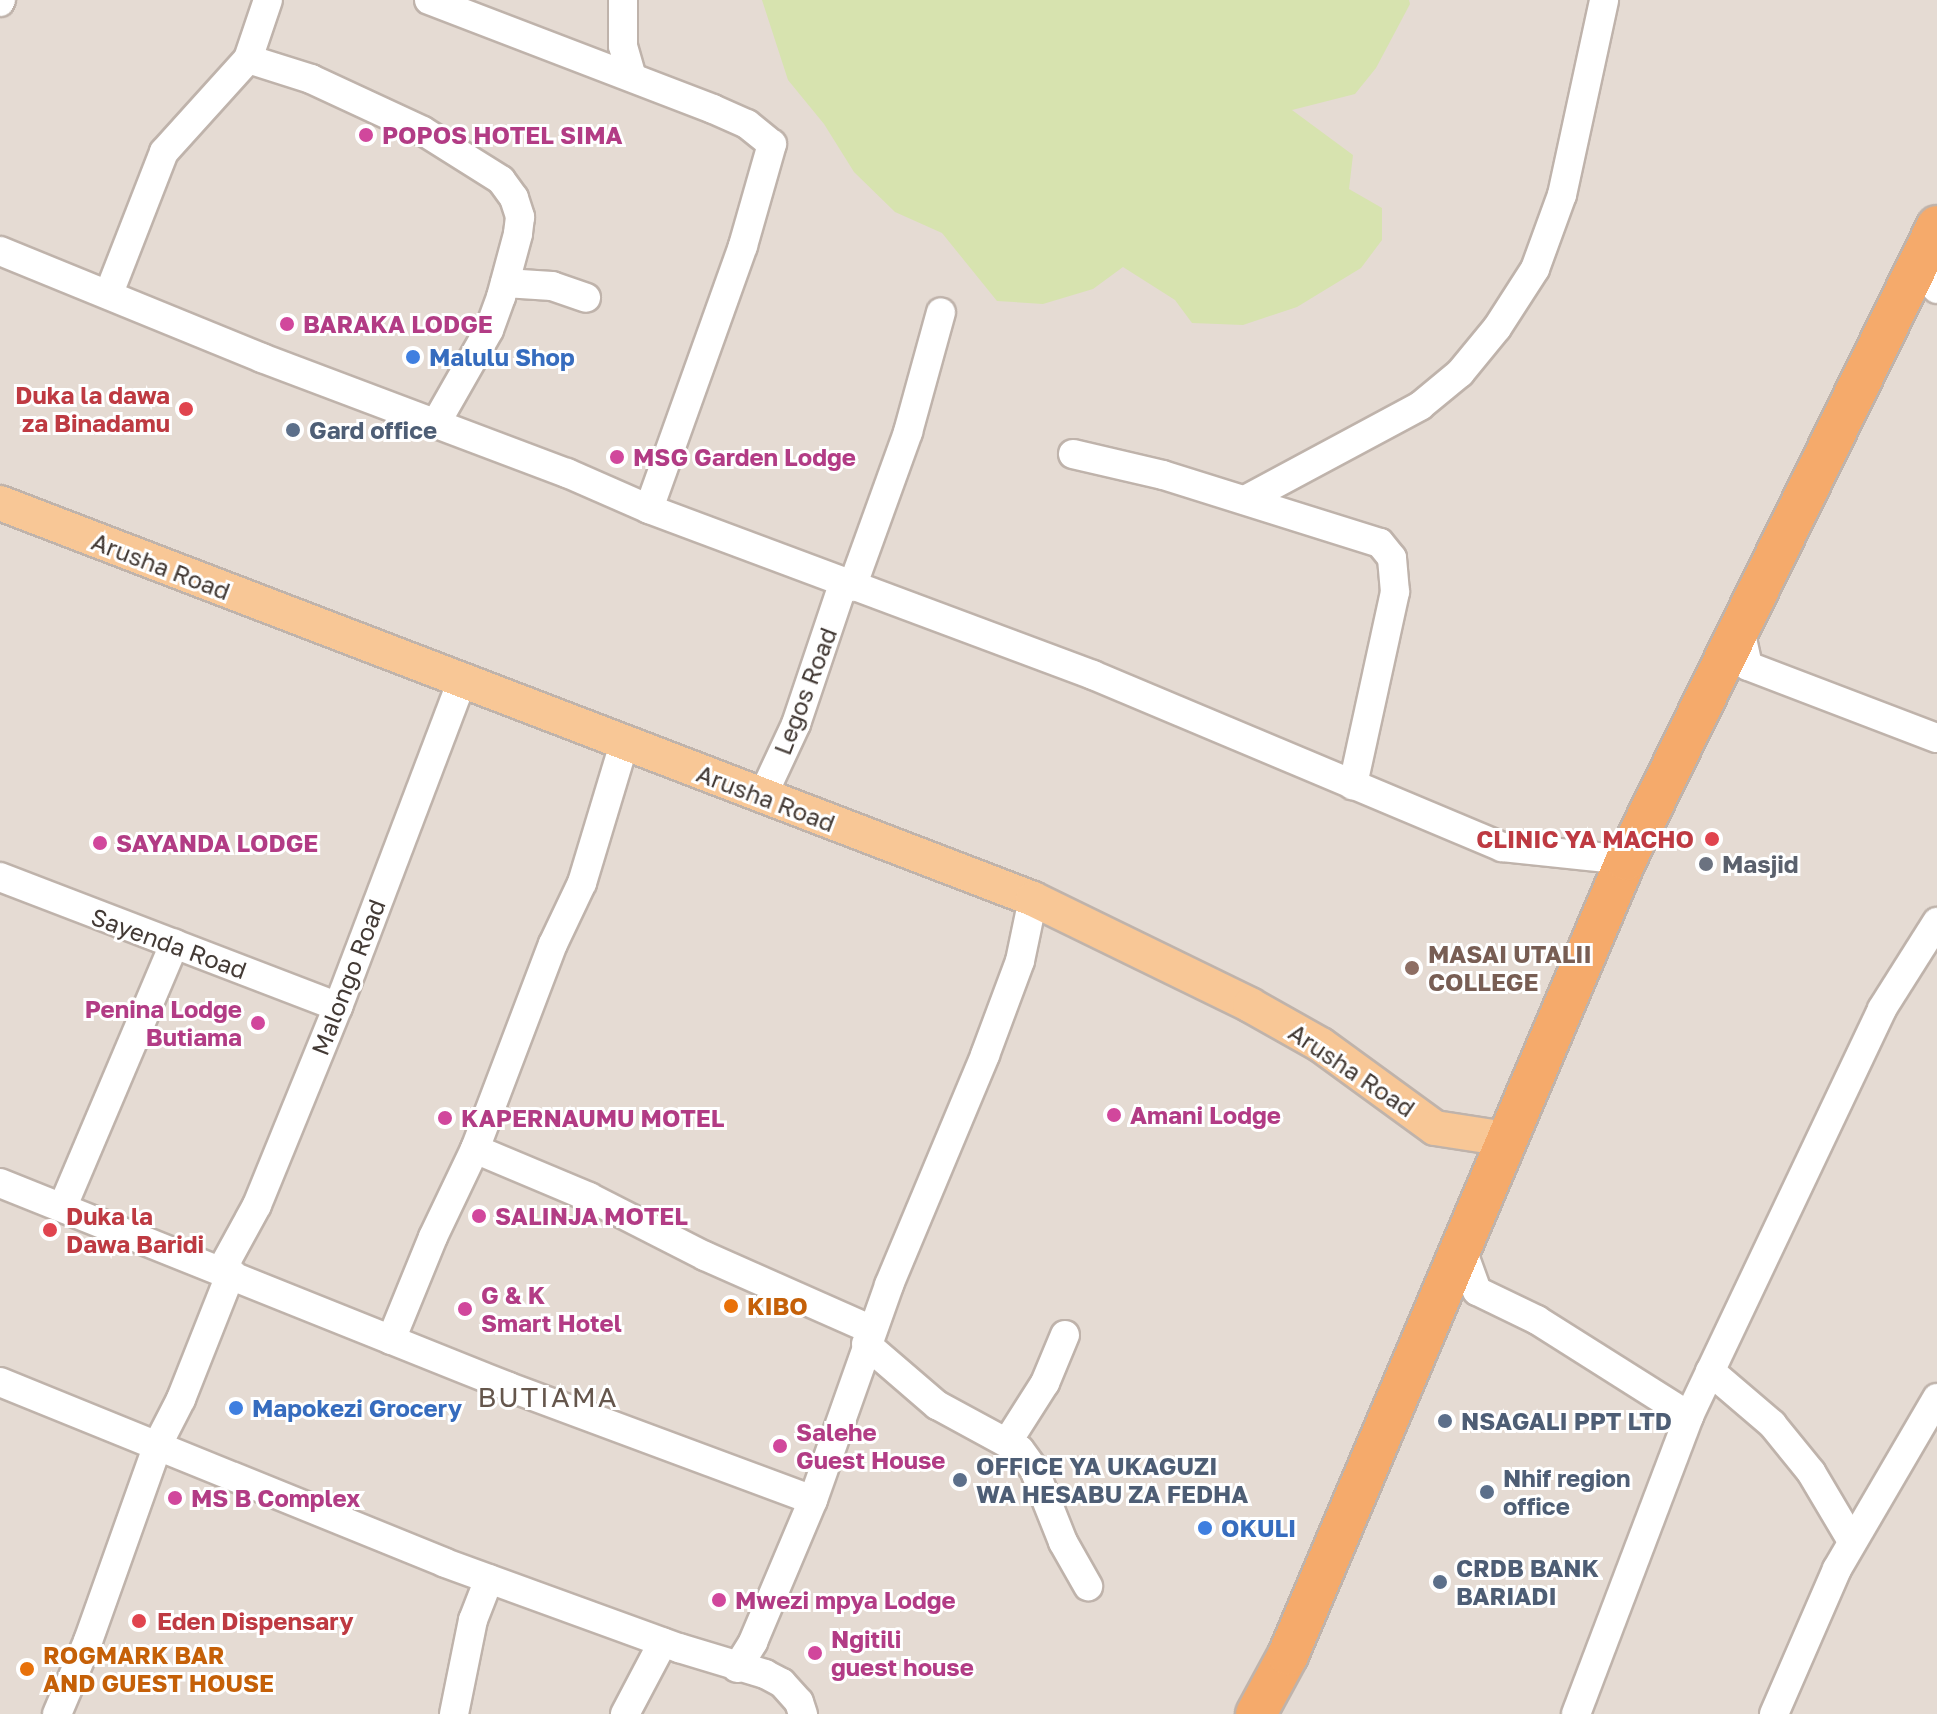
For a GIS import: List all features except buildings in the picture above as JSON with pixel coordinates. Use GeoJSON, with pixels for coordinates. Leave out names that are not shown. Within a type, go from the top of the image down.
{"type":"FeatureCollection","features":[{"type":"Feature","properties":{"kind":"highway"},"geometry":{"type":"LineString","coordinates":[[1256,1714],[1288,1655],[1460,1244],[1626,860],[1739,625],[1926,278],[1937,226]]}},
{"type":"Feature","properties":{"kind":"main road","name":"Arusha Road"},"geometry":{"type":"LineString","coordinates":[[0,503],[1033,899],[1250,1005],[1321,1045],[1435,1128],[1506,1139]]}},
{"type":"Feature","properties":{"kind":"street"},"geometry":{"type":"LineString","coordinates":[[109,293],[164,152],[248,59],[268,0]]}},
{"type":"Feature","properties":{"kind":"street"},"geometry":{"type":"LineString","coordinates":[[623,0],[623,46],[632,77]]}},
{"type":"Feature","properties":{"kind":"street"},"geometry":{"type":"LineString","coordinates":[[1245,500],[1420,406],[1460,373],[1497,328],[1535,269],[1562,195],[1604,0]]}},
{"type":"Feature","properties":{"kind":"street"},"geometry":{"type":"LineString","coordinates":[[439,2],[747,124],[772,144],[743,246],[649,509]]}},
{"type":"Feature","properties":{"kind":"street"},"geometry":{"type":"LineString","coordinates":[[248,59],[311,79],[423,131],[501,180],[514,198],[520,217],[505,283],[489,330],[436,423]]}},
{"type":"Feature","properties":{"kind":"street"},"geometry":{"type":"LineString","coordinates":[[0,251],[262,358],[436,423],[649,509],[1093,675],[1502,847],[1626,860]]}},
{"type":"Feature","properties":{"kind":"street"},"geometry":{"type":"LineString","coordinates":[[505,283],[552,286],[586,298]]}},
{"type":"Feature","properties":{"kind":"street","name":"Legos Road"},"geometry":{"type":"LineString","coordinates":[[762,797],[796,724],[908,432],[941,312]]}},
{"type":"Feature","properties":{"kind":"street"},"geometry":{"type":"LineString","coordinates":[[1073,454],[1245,500],[1380,543],[1392,558],[1395,574],[1393,604],[1353,785]]}},
{"type":"Feature","properties":{"kind":"street"},"geometry":{"type":"LineString","coordinates":[[1739,625],[1748,666],[1937,738]]}},
{"type":"Feature","properties":{"kind":"street","name":"Malongo Road"},"geometry":{"type":"LineString","coordinates":[[57,1714],[88,1641],[158,1444],[181,1399],[227,1271],[338,1007],[462,680]]}},
{"type":"Feature","properties":{"kind":"street"},"geometry":{"type":"LineString","coordinates":[[391,1340],[433,1237],[475,1149],[553,944],[582,883],[624,744]]}},
{"type":"Feature","properties":{"kind":"street","name":"Sayenda Road"},"geometry":{"type":"LineString","coordinates":[[0,877],[338,1007]]}},
{"type":"Feature","properties":{"kind":"street"},"geometry":{"type":"LineString","coordinates":[[737,1668],[753,1642],[813,1500],[869,1337],[985,1055],[1020,961],[1033,899]]}},
{"type":"Feature","properties":{"kind":"street"},"geometry":{"type":"LineString","coordinates":[[1576,1714],[1689,1416],[1864,1045],[1934,933]]}},
{"type":"Feature","properties":{"kind":"street"},"geometry":{"type":"LineString","coordinates":[[63,1206],[174,944]]}},
{"type":"Feature","properties":{"kind":"street"},"geometry":{"type":"LineString","coordinates":[[475,1149],[589,1197],[869,1337],[937,1405],[1020,1450],[1034,1469],[1063,1542],[1088,1586]]}},
{"type":"Feature","properties":{"kind":"street"},"geometry":{"type":"LineString","coordinates":[[0,1183],[227,1271],[391,1340],[813,1500]]}},
{"type":"Feature","properties":{"kind":"street"},"geometry":{"type":"LineString","coordinates":[[1460,1244],[1477,1291],[1537,1320],[1689,1416]]}},
{"type":"Feature","properties":{"kind":"street"},"geometry":{"type":"LineString","coordinates":[[1008,1441],[1045,1383],[1065,1335]]}},
{"type":"Feature","properties":{"kind":"street"},"geometry":{"type":"LineString","coordinates":[[1710,1371],[1772,1424],[1811,1472],[1852,1541]]}},
{"type":"Feature","properties":{"kind":"street"},"geometry":{"type":"LineString","coordinates":[[0,1382],[489,1579],[737,1668],[765,1674],[782,1683],[799,1702],[803,1714]]}},
{"type":"Feature","properties":{"kind":"street"},"geometry":{"type":"LineString","coordinates":[[1774,1714],[1852,1541],[1937,1398]]}},
{"type":"Feature","properties":{"kind":"street"},"geometry":{"type":"LineString","coordinates":[[454,1714],[473,1620],[489,1579]]}},
{"type":"Feature","properties":{"kind":"street"},"geometry":{"type":"LineString","coordinates":[[625,1714],[663,1642]]}},
{"type":"Feature","properties":{"kind":"shaded area"},"geometry":{"type":"Polygon","coordinates":[[[0,0],[1937,0],[1937,1714],[0,1714],[0,0]]]}},
{"type":"Feature","properties":{"kind":"green space"},"geometry":{"type":"Polygon","coordinates":[[[762,0],[1409,0],[1410,4],[1376,68],[1355,94],[1292,110],[1353,155],[1349,189],[1382,208],[1382,240],[1361,268],[1297,307],[1243,325],[1192,323],[1175,300],[1123,267],[1093,289],[1043,304],[997,301],[942,233],[895,212],[854,172],[824,124],[788,80],[762,0]]]}},
{"type":"Feature","properties":{"kind":"place","name":"POPOS HOTEL SIMA"},"geometry":{"type":"Point","coordinates":[366,135]}},
{"type":"Feature","properties":{"kind":"place","name":"BARAKA LODGE"},"geometry":{"type":"Point","coordinates":[287,324]}},
{"type":"Feature","properties":{"kind":"place","name":"Malulu Shop"},"geometry":{"type":"Point","coordinates":[413,357]}},
{"type":"Feature","properties":{"kind":"place","name":"Duka la dawa za Binadamu"},"geometry":{"type":"Point","coordinates":[186,409]}},
{"type":"Feature","properties":{"kind":"place","name":"Gard office"},"geometry":{"type":"Point","coordinates":[293,430]}},
{"type":"Feature","properties":{"kind":"place","name":"MSG Garden Lodge"},"geometry":{"type":"Point","coordinates":[617,457]}},
{"type":"Feature","properties":{"kind":"place","name":"CLINIC YA MACHO"},"geometry":{"type":"Point","coordinates":[1712,839]}},
{"type":"Feature","properties":{"kind":"place","name":"SAYANDA LODGE"},"geometry":{"type":"Point","coordinates":[100,843]}},
{"type":"Feature","properties":{"kind":"place","name":"Masjid"},"geometry":{"type":"Point","coordinates":[1706,864]}},
{"type":"Feature","properties":{"kind":"place","name":"MASAI UTALII COLLEGE"},"geometry":{"type":"Point","coordinates":[1412,968]}},
{"type":"Feature","properties":{"kind":"place","name":"Penina Lodge Butiama"},"geometry":{"type":"Point","coordinates":[258,1023]}},
{"type":"Feature","properties":{"kind":"place","name":"Amani Lodge"},"geometry":{"type":"Point","coordinates":[1114,1115]}},
{"type":"Feature","properties":{"kind":"place","name":"KAPERNAUMU MOTEL"},"geometry":{"type":"Point","coordinates":[445,1118]}},
{"type":"Feature","properties":{"kind":"place","name":"SALINJA MOTEL"},"geometry":{"type":"Point","coordinates":[479,1216]}},
{"type":"Feature","properties":{"kind":"place","name":"Duka la Dawa Baridi"},"geometry":{"type":"Point","coordinates":[50,1230]}},
{"type":"Feature","properties":{"kind":"place","name":"KIBO"},"geometry":{"type":"Point","coordinates":[731,1306]}},
{"type":"Feature","properties":{"kind":"place","name":"G & K Smart Hotel"},"geometry":{"type":"Point","coordinates":[465,1309]}},
{"type":"Feature","properties":{"kind":"place","name":"Mapokezi Grocery"},"geometry":{"type":"Point","coordinates":[236,1408]}},
{"type":"Feature","properties":{"kind":"place","name":"NSAGALI PPT LTD"},"geometry":{"type":"Point","coordinates":[1445,1421]}},
{"type":"Feature","properties":{"kind":"place","name":"Salehe Guest House"},"geometry":{"type":"Point","coordinates":[780,1446]}},
{"type":"Feature","properties":{"kind":"place","name":"OFFICE YA UKAGUZI WA HESABU ZA FEDHA"},"geometry":{"type":"Point","coordinates":[960,1480]}},
{"type":"Feature","properties":{"kind":"place","name":"Nhif region office"},"geometry":{"type":"Point","coordinates":[1487,1492]}},
{"type":"Feature","properties":{"kind":"place","name":"MS B Complex"},"geometry":{"type":"Point","coordinates":[175,1498]}},
{"type":"Feature","properties":{"kind":"place","name":"OKULI"},"geometry":{"type":"Point","coordinates":[1205,1528]}},
{"type":"Feature","properties":{"kind":"place","name":"CRDB BANK BARIADI"},"geometry":{"type":"Point","coordinates":[1440,1582]}},
{"type":"Feature","properties":{"kind":"place","name":"Mwezi mpya Lodge"},"geometry":{"type":"Point","coordinates":[719,1600]}},
{"type":"Feature","properties":{"kind":"place","name":"Eden Dispensary"},"geometry":{"type":"Point","coordinates":[139,1621]}},
{"type":"Feature","properties":{"kind":"place","name":"Ngitili guest house"},"geometry":{"type":"Point","coordinates":[815,1653]}},
{"type":"Feature","properties":{"kind":"place","name":"ROGMARK BAR AND GUEST HOUSE"},"geometry":{"type":"Point","coordinates":[27,1669]}},
{"type":"Feature","properties":{"kind":"district","name":"BUTIAMA"},"geometry":{"type":"Point","coordinates":[548,1397]}}]}
